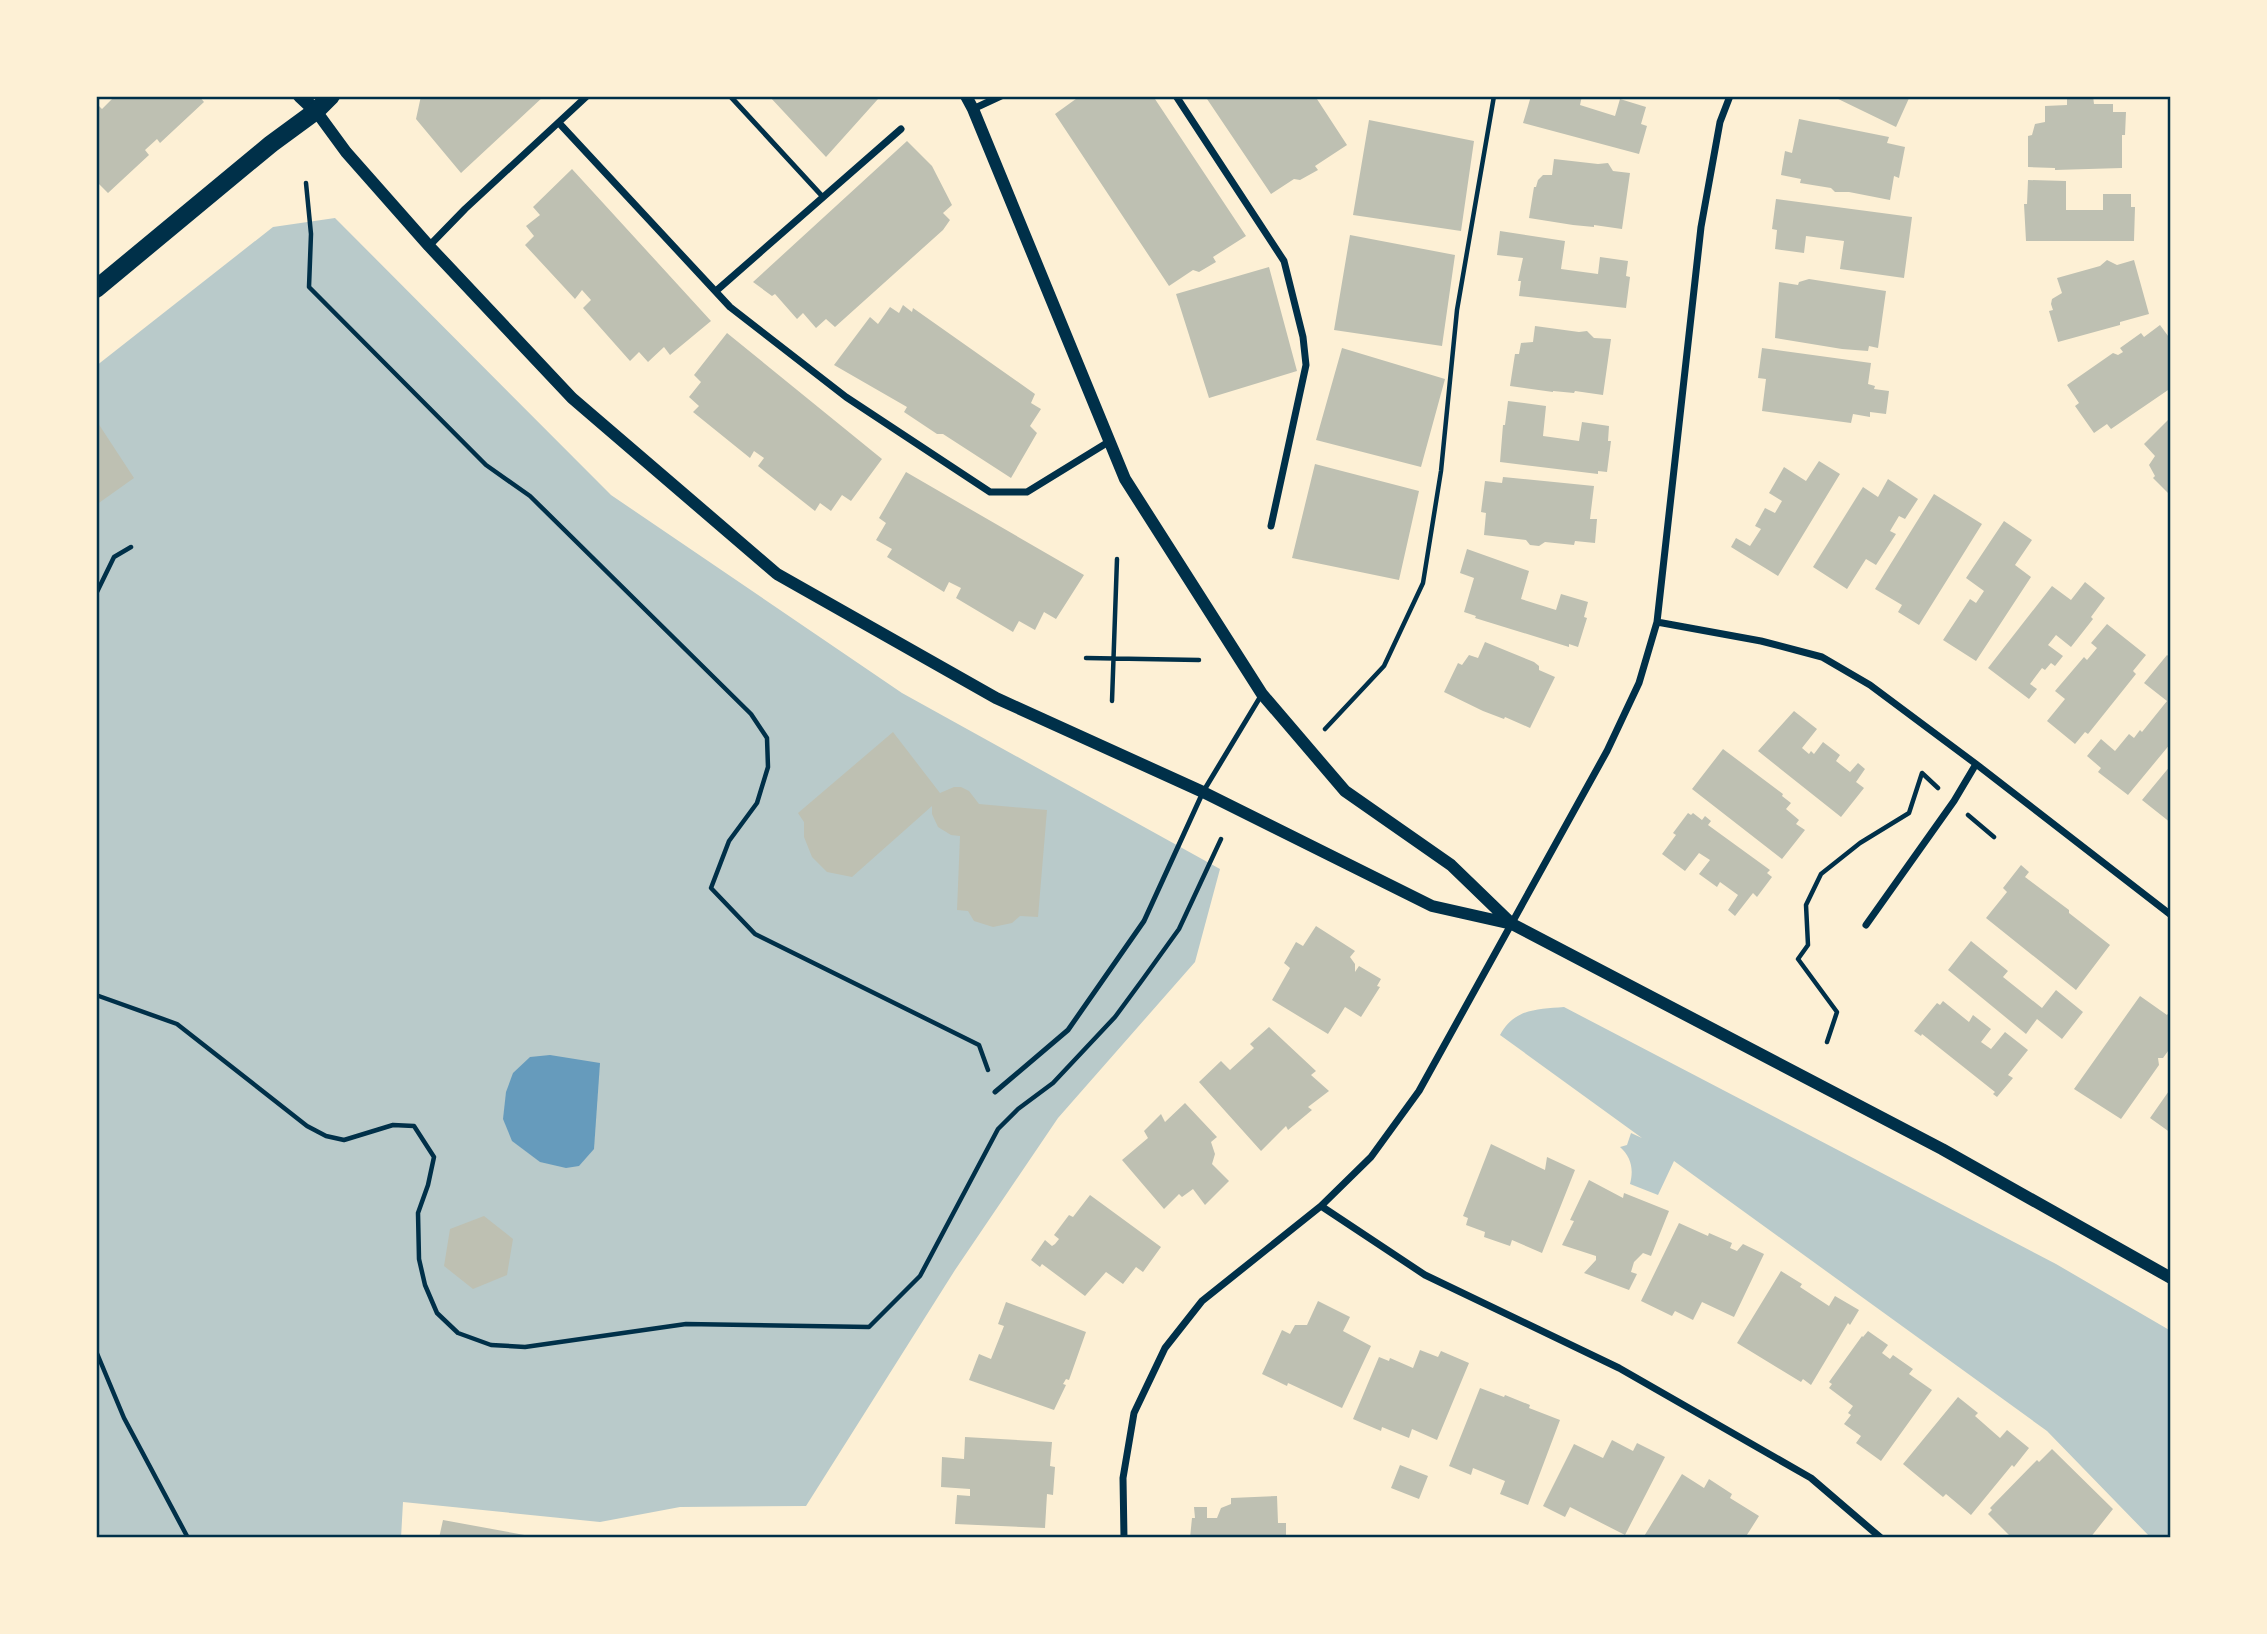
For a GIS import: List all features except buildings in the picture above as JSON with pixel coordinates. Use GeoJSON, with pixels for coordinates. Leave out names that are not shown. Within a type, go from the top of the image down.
{"type":"FeatureCollection","features":[{"type":"Feature","properties":{"kind":"main road"},"geometry":{"type":"LineString","coordinates":[[300,96],[316,111]]}},
{"type":"Feature","properties":{"kind":"main road"},"geometry":{"type":"LineString","coordinates":[[96,289],[331,96]]}},
{"type":"Feature","properties":{"kind":"street"},"geometry":{"type":"LineString","coordinates":[[429,246],[587,96]]}},
{"type":"Feature","properties":{"kind":"street"},"geometry":{"type":"LineString","coordinates":[[966,96],[1125,479],[1262,694],[1345,791],[1451,865],[1512,924]]}},
{"type":"Feature","properties":{"kind":"street"},"geometry":{"type":"LineString","coordinates":[[973,109],[1001,96]]}},
{"type":"Feature","properties":{"kind":"street"},"geometry":{"type":"LineString","coordinates":[[1176,96],[1284,261],[1303,337],[1306,365],[1271,526]]}},
{"type":"Feature","properties":{"kind":"street"},"geometry":{"type":"LineString","coordinates":[[1124,1538],[1123,1478],[1134,1413],[1165,1348],[1202,1301],[1321,1206],[1371,1157],[1419,1091],[1607,751],[1639,683],[1657,622],[1701,228],[1720,122],[1730,96]]}},
{"type":"Feature","properties":{"kind":"street"},"geometry":{"type":"LineString","coordinates":[[316,111],[346,152],[429,246],[572,398],[777,574],[996,698],[1203,792],[1432,906],[1512,924],[1942,1149],[2171,1278]]}},
{"type":"Feature","properties":{"kind":"street"},"geometry":{"type":"LineString","coordinates":[[558,123],[730,307],[846,397],[990,492],[1027,492],[1110,441]]}},
{"type":"Feature","properties":{"kind":"street"},"geometry":{"type":"LineString","coordinates":[[716,292],[901,129]]}},
{"type":"Feature","properties":{"kind":"street"},"geometry":{"type":"LineString","coordinates":[[1657,622],[1761,641],[1822,657],[1870,685],[2171,915]]}},
{"type":"Feature","properties":{"kind":"street"},"geometry":{"type":"LineString","coordinates":[[1866,925],[1954,801],[1976,764]]}},
{"type":"Feature","properties":{"kind":"street"},"geometry":{"type":"LineString","coordinates":[[1321,1206],[1425,1275],[1619,1368],[1811,1478],[1881,1538]]}},
{"type":"Feature","properties":{"kind":"lane"},"geometry":{"type":"LineString","coordinates":[[730,96],[823,197]]}},
{"type":"Feature","properties":{"kind":"lane"},"geometry":{"type":"LineString","coordinates":[[995,1092],[1068,1030],[1136,932],[1203,792],[1262,694]]}},
{"type":"Feature","properties":{"kind":"path"},"geometry":{"type":"LineString","coordinates":[[1321,733],[1384,666],[1423,583],[1441,471],[1457,310],[1494,96]]}},
{"type":"Feature","properties":{"kind":"path"},"geometry":{"type":"LineString","coordinates":[[306,183],[311,234],[309,287],[486,465],[530,496],[751,714],[767,738],[768,767],[757,803],[729,841],[711,888],[755,934],[979,1045],[995,1092]]}},
{"type":"Feature","properties":{"kind":"path"},"geometry":{"type":"LineString","coordinates":[[96,594],[114,557],[131,547]]}},
{"type":"Feature","properties":{"kind":"path"},"geometry":{"type":"LineString","coordinates":[[1112,701],[1117,559]]}},
{"type":"Feature","properties":{"kind":"path"},"geometry":{"type":"LineString","coordinates":[[1086,658],[1199,660]]}},
{"type":"Feature","properties":{"kind":"path"},"geometry":{"type":"LineString","coordinates":[[96,995],[177,1024],[307,1126],[326,1136],[344,1140],[393,1125],[414,1126],[434,1157],[418,1213],[419,1259],[425,1285],[437,1313],[458,1333],[491,1345],[536,1346],[687,1324],[869,1327],[920,1276],[998,1129]]}},
{"type":"Feature","properties":{"kind":"path"},"geometry":{"type":"LineString","coordinates":[[96,1351],[124,1418],[188,1538]]}},
{"type":"Feature","properties":{"kind":"shaded area"},"geometry":{"type":"Polygon","coordinates":[[[335,218],[611,495],[902,693],[1220,869],[1195,962],[1058,1118],[955,1270],[806,1506],[680,1507],[600,1522],[403,1502],[401,1538],[96,1538],[96,366],[273,227],[335,218]]]}},
{"type":"Feature","properties":{"kind":"shaded area"},"geometry":{"type":"Polygon","coordinates":[[[1564,1007],[2056,1264],[2171,1331],[2171,1538],[2151,1538],[2047,1431],[1674,1161],[1658,1195],[1630,1184],[1631,1164],[1620,1147],[1627,1145],[1631,1133],[1642,1138],[1500,1035],[1519,1015],[1564,1007]]]}},
{"type":"Feature","properties":{"kind":"water"},"geometry":{"type":"Polygon","coordinates":[[[550,1055],[600,1063],[594,1149],[579,1166],[566,1168],[540,1162],[512,1141],[503,1119],[506,1092],[513,1073],[530,1057],[550,1055]]]}}]}
